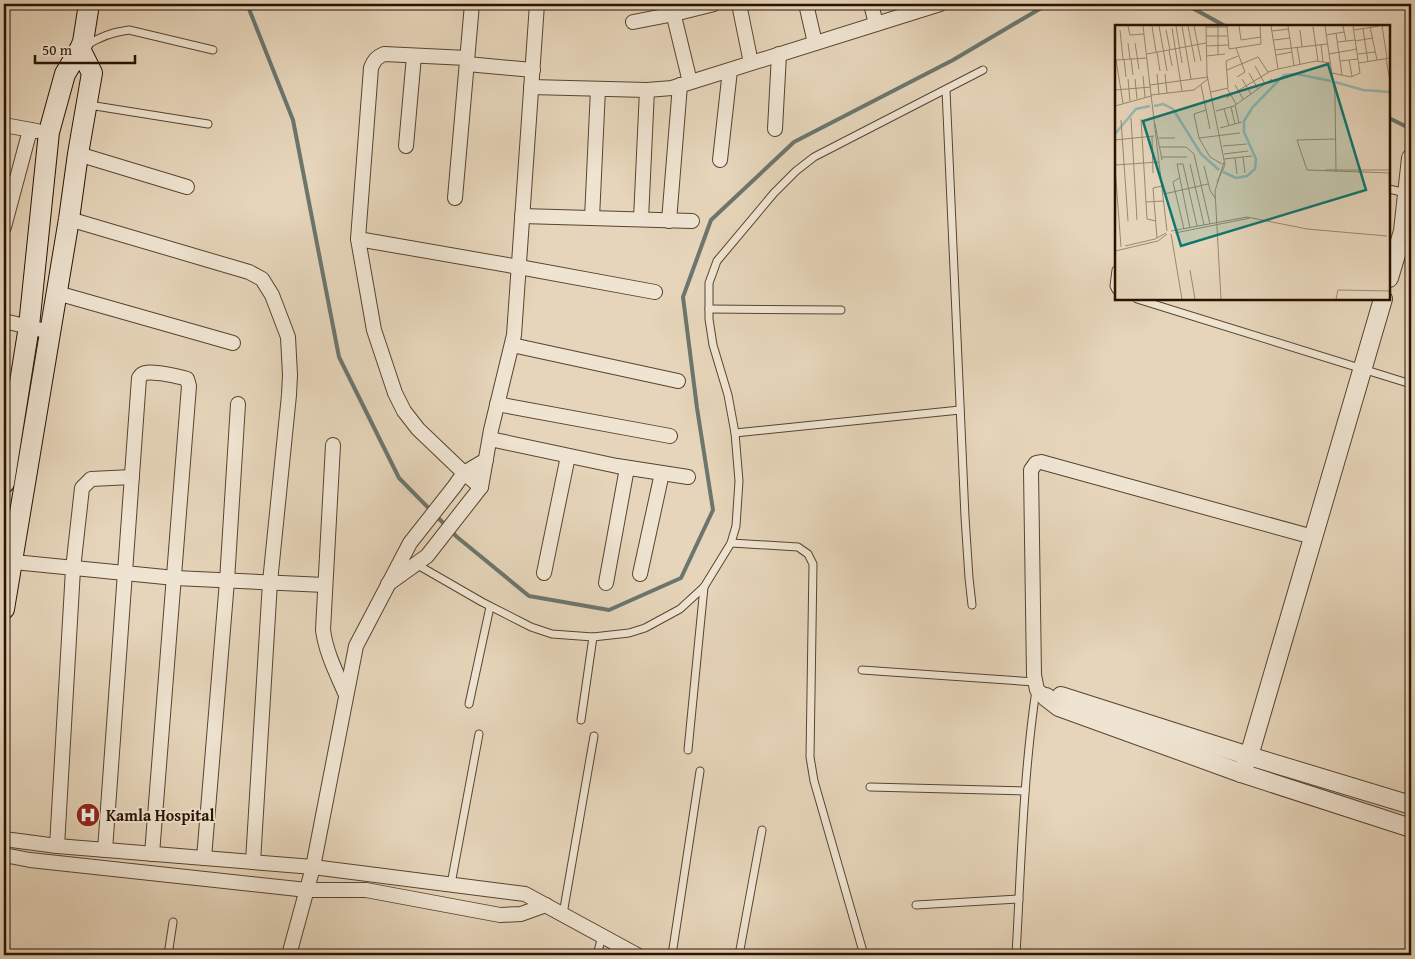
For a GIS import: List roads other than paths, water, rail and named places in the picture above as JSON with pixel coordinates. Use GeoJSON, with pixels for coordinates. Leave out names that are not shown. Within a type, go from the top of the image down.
{"type":"FeatureCollection","features":[{"type":"Feature","properties":{"kind":"main road"},"geometry":{"type":"LineString","coordinates":[[4,483],[29,326],[40,131],[64,74],[81,46],[89,4]]}},
{"type":"Feature","properties":{"kind":"main road"},"geometry":{"type":"LineString","coordinates":[[4,609],[8,561],[57,293],[92,73],[81,46]]}},
{"type":"Feature","properties":{"kind":"street"},"geometry":{"type":"LineString","coordinates":[[455,198],[472,4]]}},
{"type":"Feature","properties":{"kind":"street"},"geometry":{"type":"LineString","coordinates":[[388,584],[422,560],[470,503],[481,487],[497,404],[514,335],[537,4]]}},
{"type":"Feature","properties":{"kind":"street"},"geometry":{"type":"LineString","coordinates":[[633,22],[672,9],[714,4]]}},
{"type":"Feature","properties":{"kind":"street"},"geometry":{"type":"LineString","coordinates":[[739,4],[752,63]]}},
{"type":"Feature","properties":{"kind":"street"},"geometry":{"type":"LineString","coordinates":[[806,4],[815,43]]}},
{"type":"Feature","properties":{"kind":"street"},"geometry":{"type":"LineString","coordinates":[[871,4],[876,24]]}},
{"type":"Feature","properties":{"kind":"street"},"geometry":{"type":"LineString","coordinates":[[531,87],[647,90],[672,88],[938,4]]}},
{"type":"Feature","properties":{"kind":"street"},"geometry":{"type":"LineString","coordinates":[[669,220],[685,84],[672,9]]}},
{"type":"Feature","properties":{"kind":"street"},"geometry":{"type":"LineString","coordinates":[[481,487],[418,429],[404,411],[395,393],[374,330],[358,239],[372,68],[374,61],[384,54],[467,61],[533,70]]}},
{"type":"Feature","properties":{"kind":"street"},"geometry":{"type":"LineString","coordinates":[[775,129],[779,54]]}},
{"type":"Feature","properties":{"kind":"street"},"geometry":{"type":"LineString","coordinates":[[406,146],[414,56]]}},
{"type":"Feature","properties":{"kind":"street"},"geometry":{"type":"LineString","coordinates":[[720,160],[730,70]]}},
{"type":"Feature","properties":{"kind":"street"},"geometry":{"type":"LineString","coordinates":[[592,218],[598,89]]}},
{"type":"Feature","properties":{"kind":"street"},"geometry":{"type":"LineString","coordinates":[[641,220],[647,90]]}},
{"type":"Feature","properties":{"kind":"street"},"geometry":{"type":"LineString","coordinates":[[4,125],[40,131],[4,227]]}},
{"type":"Feature","properties":{"kind":"street"},"geometry":{"type":"LineString","coordinates":[[78,154],[187,187]]}},
{"type":"Feature","properties":{"kind":"street"},"geometry":{"type":"LineString","coordinates":[[1390,274],[1402,231],[1411,162]]}},
{"type":"Feature","properties":{"kind":"street"},"geometry":{"type":"LineString","coordinates":[[522,216],[692,221]]}},
{"type":"Feature","properties":{"kind":"street"},"geometry":{"type":"LineString","coordinates":[[69,219],[249,272],[262,279],[272,295],[288,337],[290,354],[289,395],[270,582],[253,862]]}},
{"type":"Feature","properties":{"kind":"street"},"geometry":{"type":"LineString","coordinates":[[358,239],[519,266],[655,292]]}},
{"type":"Feature","properties":{"kind":"street"},"geometry":{"type":"LineString","coordinates":[[57,293],[233,343]]}},
{"type":"Feature","properties":{"kind":"street"},"geometry":{"type":"LineString","coordinates":[[1241,773],[1249,756],[1383,300]]}},
{"type":"Feature","properties":{"kind":"street"},"geometry":{"type":"LineString","coordinates":[[4,321],[50,332]]}},
{"type":"Feature","properties":{"kind":"street"},"geometry":{"type":"LineString","coordinates":[[512,345],[678,381]]}},
{"type":"Feature","properties":{"kind":"street"},"geometry":{"type":"LineString","coordinates":[[105,850],[139,378],[142,374],[148,372],[178,376],[187,379],[190,386],[152,854]]}},
{"type":"Feature","properties":{"kind":"street"},"geometry":{"type":"LineString","coordinates":[[204,858],[227,581],[238,404]]}},
{"type":"Feature","properties":{"kind":"street"},"geometry":{"type":"LineString","coordinates":[[497,404],[670,436]]}},
{"type":"Feature","properties":{"kind":"street"},"geometry":{"type":"LineString","coordinates":[[490,439],[627,468],[688,477]]}},
{"type":"Feature","properties":{"kind":"street"},"geometry":{"type":"LineString","coordinates":[[333,445],[322,630],[329,654],[346,695]]}},
{"type":"Feature","properties":{"kind":"street"},"geometry":{"type":"LineString","coordinates":[[544,573],[568,456]]}},
{"type":"Feature","properties":{"kind":"street"},"geometry":{"type":"LineString","coordinates":[[289,954],[313,867],[356,646],[410,543],[464,473],[486,460]]}},
{"type":"Feature","properties":{"kind":"street"},"geometry":{"type":"LineString","coordinates":[[1313,537],[1041,462],[1036,463],[1032,466],[1031,470],[1039,690],[1059,707],[1241,773],[1410,824]]}},
{"type":"Feature","properties":{"kind":"street"},"geometry":{"type":"LineString","coordinates":[[606,583],[627,468]]}},
{"type":"Feature","properties":{"kind":"street"},"geometry":{"type":"LineString","coordinates":[[640,574],[662,473]]}},
{"type":"Feature","properties":{"kind":"street"},"geometry":{"type":"LineString","coordinates":[[57,846],[73,568],[82,488],[91,479],[132,477]]}},
{"type":"Feature","properties":{"kind":"street"},"geometry":{"type":"LineString","coordinates":[[8,561],[175,578],[325,585]]}},
{"type":"Feature","properties":{"kind":"street"},"geometry":{"type":"LineString","coordinates":[[1039,690],[1411,806]]}},
{"type":"Feature","properties":{"kind":"street"},"geometry":{"type":"LineString","coordinates":[[4,839],[57,846],[313,867],[525,894],[637,955]]}},
{"type":"Feature","properties":{"kind":"street"},"geometry":{"type":"LineString","coordinates":[[4,855],[30,860],[306,890],[366,890],[500,915],[521,914],[546,905]]}},
{"type":"Feature","properties":{"kind":"lane"},"geometry":{"type":"LineString","coordinates":[[81,46],[106,34],[129,30],[213,50]]}},
{"type":"Feature","properties":{"kind":"lane"},"geometry":{"type":"LineString","coordinates":[[422,560],[490,607],[552,634],[593,637],[629,633],[645,628],[680,609],[704,587],[730,543],[736,526],[739,481],[735,433],[728,396],[713,345],[709,319],[709,283],[717,261],[774,193],[796,171],[814,157],[983,70]]}},
{"type":"Feature","properties":{"kind":"lane"},"geometry":{"type":"LineString","coordinates":[[946,90],[960,410],[972,605]]}},
{"type":"Feature","properties":{"kind":"lane"},"geometry":{"type":"LineString","coordinates":[[86,105],[208,124]]}},
{"type":"Feature","properties":{"kind":"lane"},"geometry":{"type":"LineString","coordinates":[[1390,189],[1407,193]]}},
{"type":"Feature","properties":{"kind":"lane"},"geometry":{"type":"LineString","coordinates":[[1139,300],[1411,384]]}},
{"type":"Feature","properties":{"kind":"lane"},"geometry":{"type":"LineString","coordinates":[[709,309],[841,310]]}},
{"type":"Feature","properties":{"kind":"lane"},"geometry":{"type":"LineString","coordinates":[[735,433],[960,410]]}},
{"type":"Feature","properties":{"kind":"lane"},"geometry":{"type":"LineString","coordinates":[[730,543],[798,547],[808,554],[813,564],[810,758],[814,781],[864,955]]}},
{"type":"Feature","properties":{"kind":"lane"},"geometry":{"type":"LineString","coordinates":[[688,750],[704,587]]}},
{"type":"Feature","properties":{"kind":"lane"},"geometry":{"type":"LineString","coordinates":[[468,704],[490,607]]}},
{"type":"Feature","properties":{"kind":"lane"},"geometry":{"type":"LineString","coordinates":[[581,720],[593,637]]}},
{"type":"Feature","properties":{"kind":"lane"},"geometry":{"type":"LineString","coordinates":[[862,670],[1039,690],[1031,725],[1016,955]]}},
{"type":"Feature","properties":{"kind":"lane"},"geometry":{"type":"LineString","coordinates":[[451,884],[479,734]]}},
{"type":"Feature","properties":{"kind":"lane"},"geometry":{"type":"LineString","coordinates":[[563,914],[594,736]]}},
{"type":"Feature","properties":{"kind":"lane"},"geometry":{"type":"LineString","coordinates":[[672,955],[700,770]]}},
{"type":"Feature","properties":{"kind":"lane"},"geometry":{"type":"LineString","coordinates":[[870,787],[1026,790]]}},
{"type":"Feature","properties":{"kind":"lane"},"geometry":{"type":"LineString","coordinates":[[739,955],[762,830]]}},
{"type":"Feature","properties":{"kind":"lane"},"geometry":{"type":"LineString","coordinates":[[916,905],[1019,899]]}},
{"type":"Feature","properties":{"kind":"lane"},"geometry":{"type":"LineString","coordinates":[[168,955],[173,922]]}},
{"type":"Feature","properties":{"kind":"lane"},"geometry":{"type":"LineString","coordinates":[[597,955],[602,936]]}},
{"type":"Feature","properties":{"kind":"lane"},"geometry":{"type":"LineString","coordinates":[[289,954],[310,955]]}},
{"type":"Feature","properties":{"kind":"waterway"},"geometry":{"type":"LineString","coordinates":[[247,4],[293,120],[339,357],[399,478],[457,537],[529,596],[609,610],[681,578],[713,510],[697,408],[683,297],[711,220],[794,142],[953,60],[1048,4]]}},
{"type":"Feature","properties":{"kind":"waterway"},"geometry":{"type":"LineString","coordinates":[[1185,4],[1223,25]]}},
{"type":"Feature","properties":{"kind":"waterway"},"geometry":{"type":"LineString","coordinates":[[1390,118],[1411,129]]}},
{"type":"Feature","properties":{"kind":"place","name":"Kamla Hospital"},"geometry":{"type":"Point","coordinates":[88,815]}}]}
